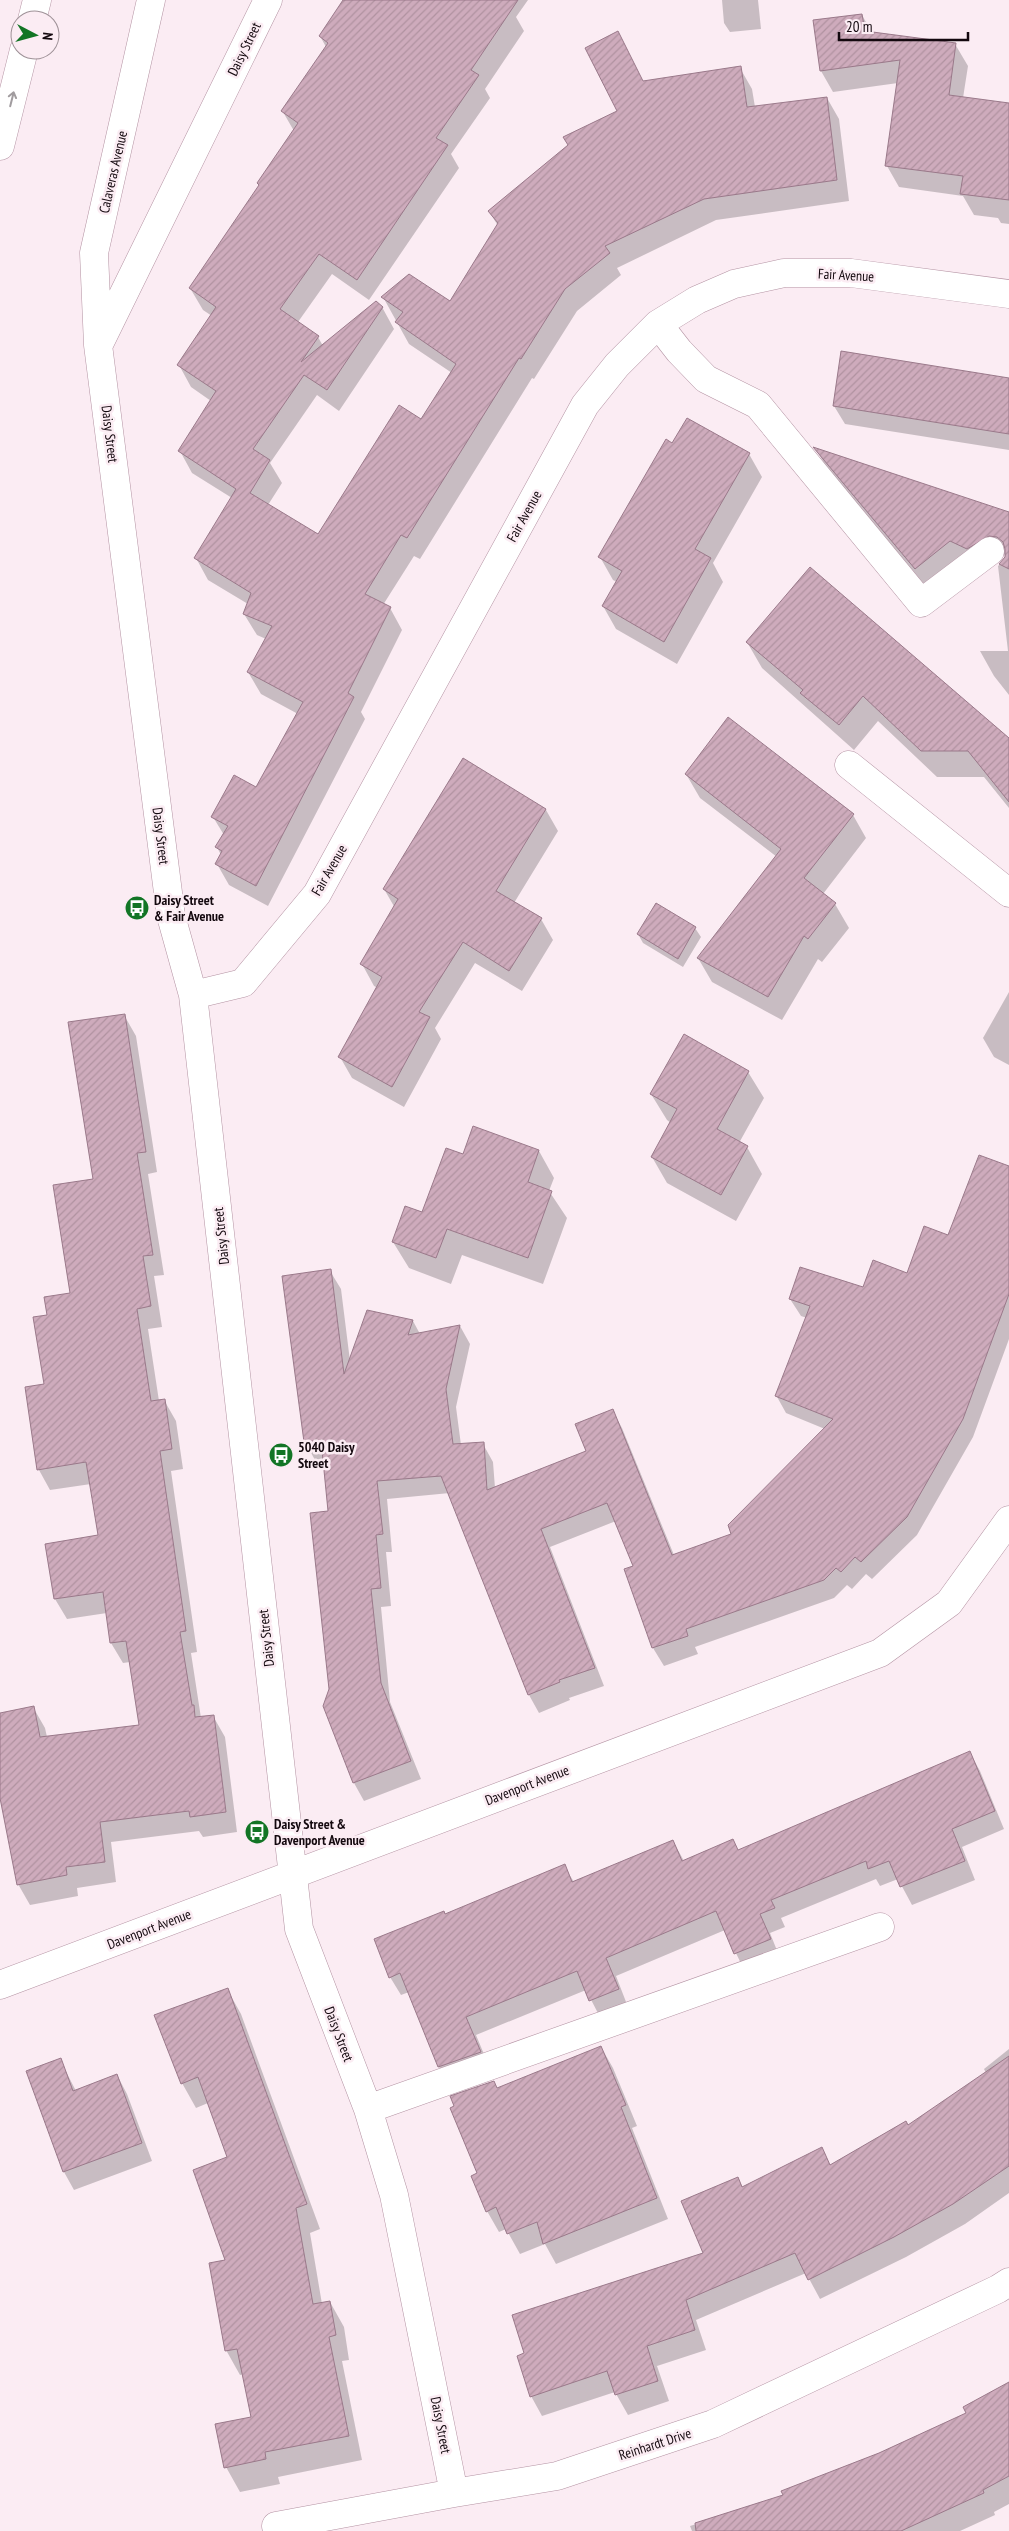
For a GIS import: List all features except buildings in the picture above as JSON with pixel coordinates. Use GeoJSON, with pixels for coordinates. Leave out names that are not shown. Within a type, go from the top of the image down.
{"type":"FeatureCollection","features":[{"type":"Feature","properties":{"kind":"main road","name":"Calaveras Avenue"},"geometry":{"type":"LineString","coordinates":[[98,346],[94,253],[152,0]]}},
{"type":"Feature","properties":{"kind":"main road","name":"Daisy Street"},"geometry":{"type":"LineString","coordinates":[[268,0],[98,346],[171,916],[193,995],[299,1929],[368,2109],[394,2195],[454,2493]]}},
{"type":"Feature","properties":{"kind":"main road"},"geometry":{"type":"LineString","coordinates":[[0,146],[22,60]]}},
{"type":"Feature","properties":{"kind":"main road","name":"Fair Avenue"},"geometry":{"type":"LineString","coordinates":[[193,995],[244,984],[317,894],[585,405],[617,365],[658,324],[697,300],[734,284],[784,273],[851,273],[1009,294]]}},
{"type":"Feature","properties":{"kind":"main road"},"geometry":{"type":"LineString","coordinates":[[658,324],[679,351],[706,379],[758,405],[921,603],[990,551]]}},
{"type":"Feature","properties":{"kind":"main road"},"geometry":{"type":"LineString","coordinates":[[849,765],[1009,892]]}},
{"type":"Feature","properties":{"kind":"main road","name":"Davenport Avenue"},"geometry":{"type":"LineString","coordinates":[[0,1986],[880,1652],[948,1603],[1009,1520]]}},
{"type":"Feature","properties":{"kind":"main road"},"geometry":{"type":"LineString","coordinates":[[368,2109],[880,1927]]}},
{"type":"Feature","properties":{"kind":"main road","name":"Reinhardt Drive"},"geometry":{"type":"LineString","coordinates":[[276,2526],[557,2476],[713,2424],[998,2289],[1009,2282]]}},
{"type":"Feature","properties":{"kind":"place","name":"Daisy Street & Fair Avenue"},"geometry":{"type":"Point","coordinates":[137,908]}},
{"type":"Feature","properties":{"kind":"place","name":"5040 Daisy Street"},"geometry":{"type":"Point","coordinates":[281,1455]}},
{"type":"Feature","properties":{"kind":"place","name":"Daisy Street & Davenport Avenue"},"geometry":{"type":"Point","coordinates":[257,1832]}}]}
